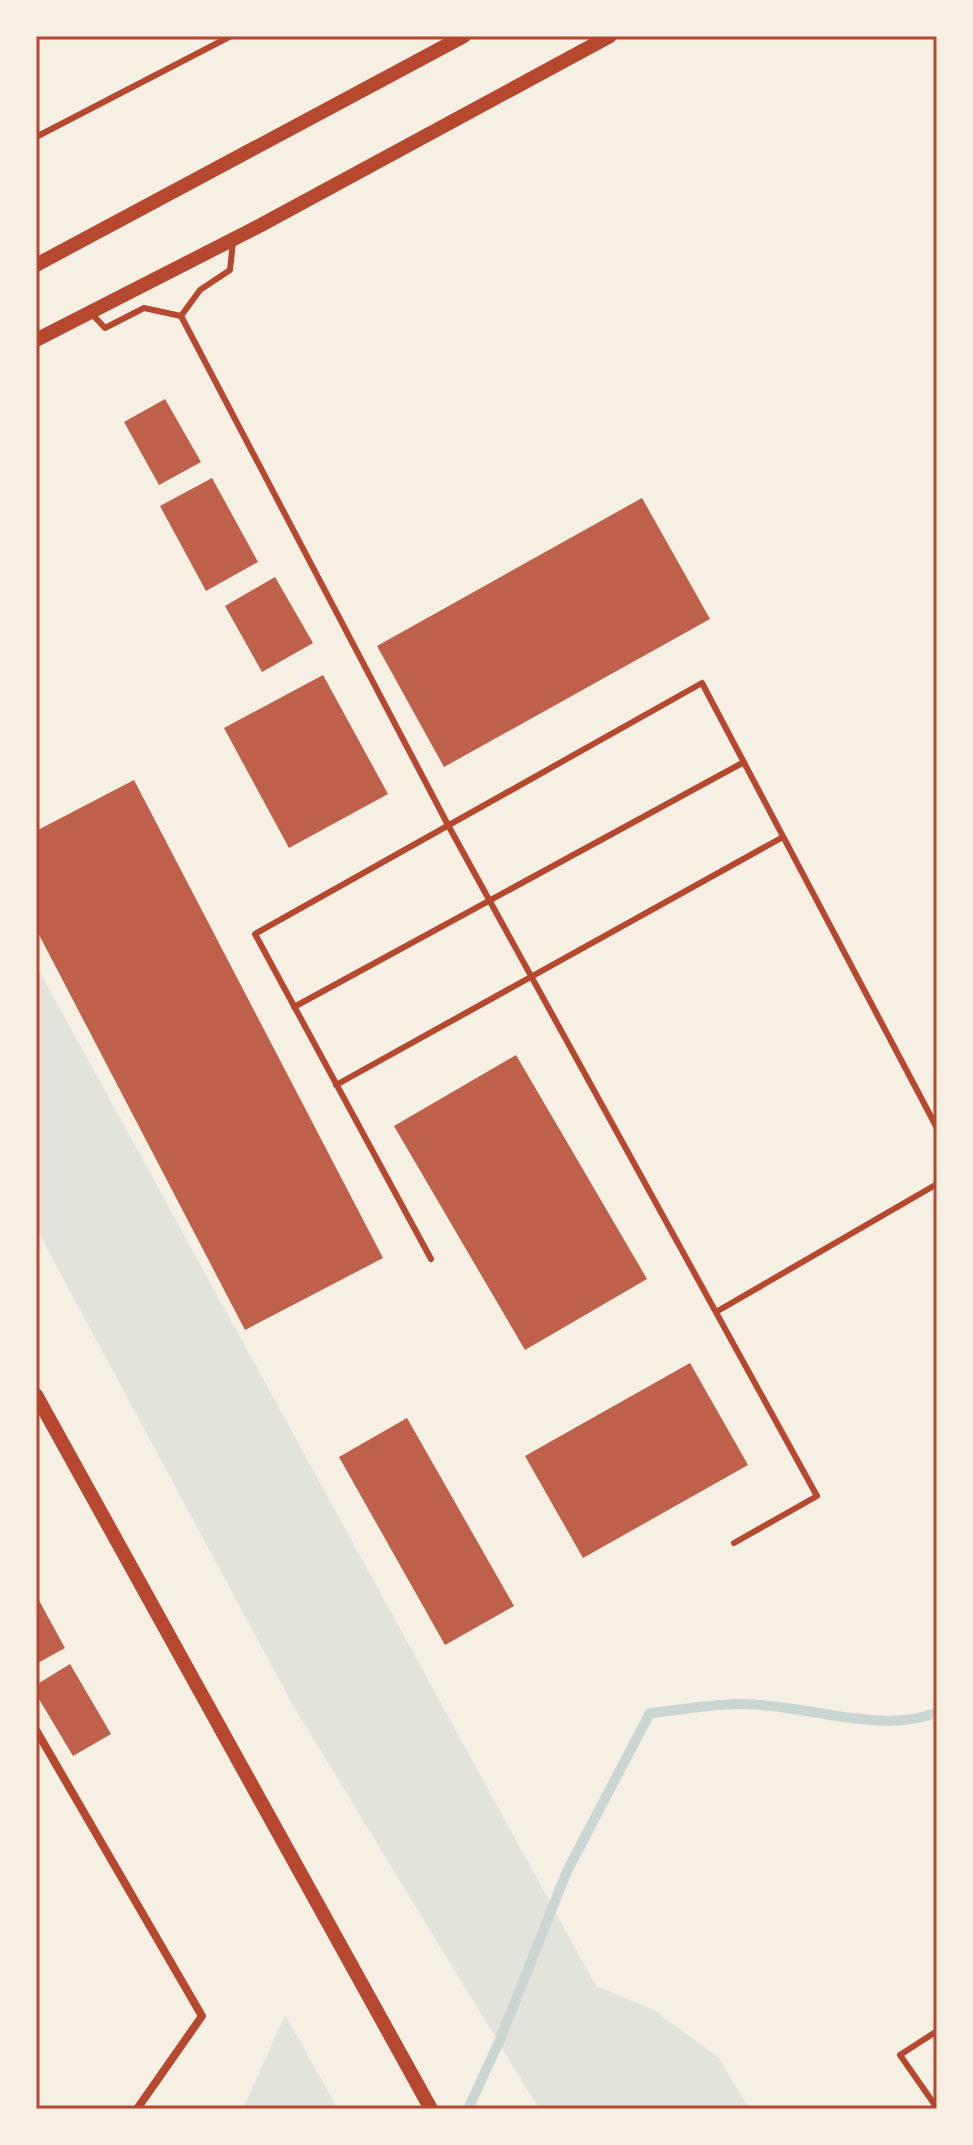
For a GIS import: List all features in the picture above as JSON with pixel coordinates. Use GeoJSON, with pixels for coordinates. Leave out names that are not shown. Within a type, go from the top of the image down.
{"type":"FeatureCollection","features":[{"type":"Feature","properties":{"kind":"street"},"geometry":{"type":"LineString","coordinates":[[36,265],[464,36]]}},
{"type":"Feature","properties":{"kind":"street"},"geometry":{"type":"LineString","coordinates":[[36,340],[233,240],[610,36]]}},
{"type":"Feature","properties":{"kind":"street"},"geometry":{"type":"LineString","coordinates":[[36,1395],[431,2109]]}},
{"type":"Feature","properties":{"kind":"street"},"geometry":{"type":"LineString","coordinates":[[36,1730],[202,2016],[137,2109]]}},
{"type":"Feature","properties":{"kind":"lane"},"geometry":{"type":"LineString","coordinates":[[36,137],[231,36]]}},
{"type":"Feature","properties":{"kind":"lane"},"geometry":{"type":"LineString","coordinates":[[181,316],[200,290],[230,270],[233,240]]}},
{"type":"Feature","properties":{"kind":"lane"},"geometry":{"type":"LineString","coordinates":[[90,312],[105,328],[144,308],[181,316]]}},
{"type":"Feature","properties":{"kind":"lane"},"geometry":{"type":"LineString","coordinates":[[181,316],[448,825],[817,1496],[734,1543]]}},
{"type":"Feature","properties":{"kind":"lane"},"geometry":{"type":"LineString","coordinates":[[431,1259],[255,934],[702,683],[937,1128]]}},
{"type":"Feature","properties":{"kind":"lane"},"geometry":{"type":"LineString","coordinates":[[294,1007],[744,762]]}},
{"type":"Feature","properties":{"kind":"lane"},"geometry":{"type":"LineString","coordinates":[[336,1085],[783,837]]}},
{"type":"Feature","properties":{"kind":"lane"},"geometry":{"type":"LineString","coordinates":[[716,1312],[937,1184]]}},
{"type":"Feature","properties":{"kind":"lane"},"geometry":{"type":"LineString","coordinates":[[937,2031],[900,2055],[937,2108]]}},
{"type":"Feature","properties":{"kind":"shaded area"},"geometry":{"type":"Polygon","coordinates":[[[36,965],[596,1986],[654,2010],[719,2058],[749,2109],[539,2109],[294,1707],[36,1228],[36,965]]]}},
{"type":"Feature","properties":{"kind":"shaded area"},"geometry":{"type":"Polygon","coordinates":[[[285,2015],[338,2109],[243,2109],[285,2015]]]}},
{"type":"Feature","properties":{"kind":"building"},"geometry":{"type":"Polygon","coordinates":[[[165,399],[201,462],[159,485],[124,422],[165,399]]]}},
{"type":"Feature","properties":{"kind":"building"},"geometry":{"type":"Polygon","coordinates":[[[212,478],[258,562],[206,591],[160,506],[212,478]]]}},
{"type":"Feature","properties":{"kind":"building"},"geometry":{"type":"Polygon","coordinates":[[[642,498],[710,619],[444,767],[377,646],[642,498]]]}},
{"type":"Feature","properties":{"kind":"building"},"geometry":{"type":"Polygon","coordinates":[[[275,577],[313,643],[262,672],[225,606],[275,577]]]}},
{"type":"Feature","properties":{"kind":"building"},"geometry":{"type":"Polygon","coordinates":[[[323,675],[388,794],[289,848],[224,728],[323,675]]]}},
{"type":"Feature","properties":{"kind":"building"},"geometry":{"type":"Polygon","coordinates":[[[134,780],[383,1258],[245,1330],[36,929],[36,831],[134,780]]]}},
{"type":"Feature","properties":{"kind":"building"},"geometry":{"type":"Polygon","coordinates":[[[516,1055],[647,1279],[525,1350],[394,1126],[516,1055]]]}},
{"type":"Feature","properties":{"kind":"building"},"geometry":{"type":"Polygon","coordinates":[[[690,1363],[748,1465],[583,1558],[525,1456],[690,1363]]]}},
{"type":"Feature","properties":{"kind":"building"},"geometry":{"type":"Polygon","coordinates":[[[407,1418],[514,1606],[445,1645],[339,1457],[407,1418]]]}},
{"type":"Feature","properties":{"kind":"building"},"geometry":{"type":"Polygon","coordinates":[[[36,1595],[65,1648],[36,1664],[36,1595]]]}},
{"type":"Feature","properties":{"kind":"building"},"geometry":{"type":"Polygon","coordinates":[[[70,1664],[111,1734],[73,1756],[36,1694],[36,1685],[70,1664]]]}},
{"type":"Feature","properties":{"kind":"waterway"},"geometry":{"type":"LineString","coordinates":[[468,2109],[499,2042],[567,1871],[650,1713],[742,1704],[893,1721],[916,1719],[937,1712]]}}]}
